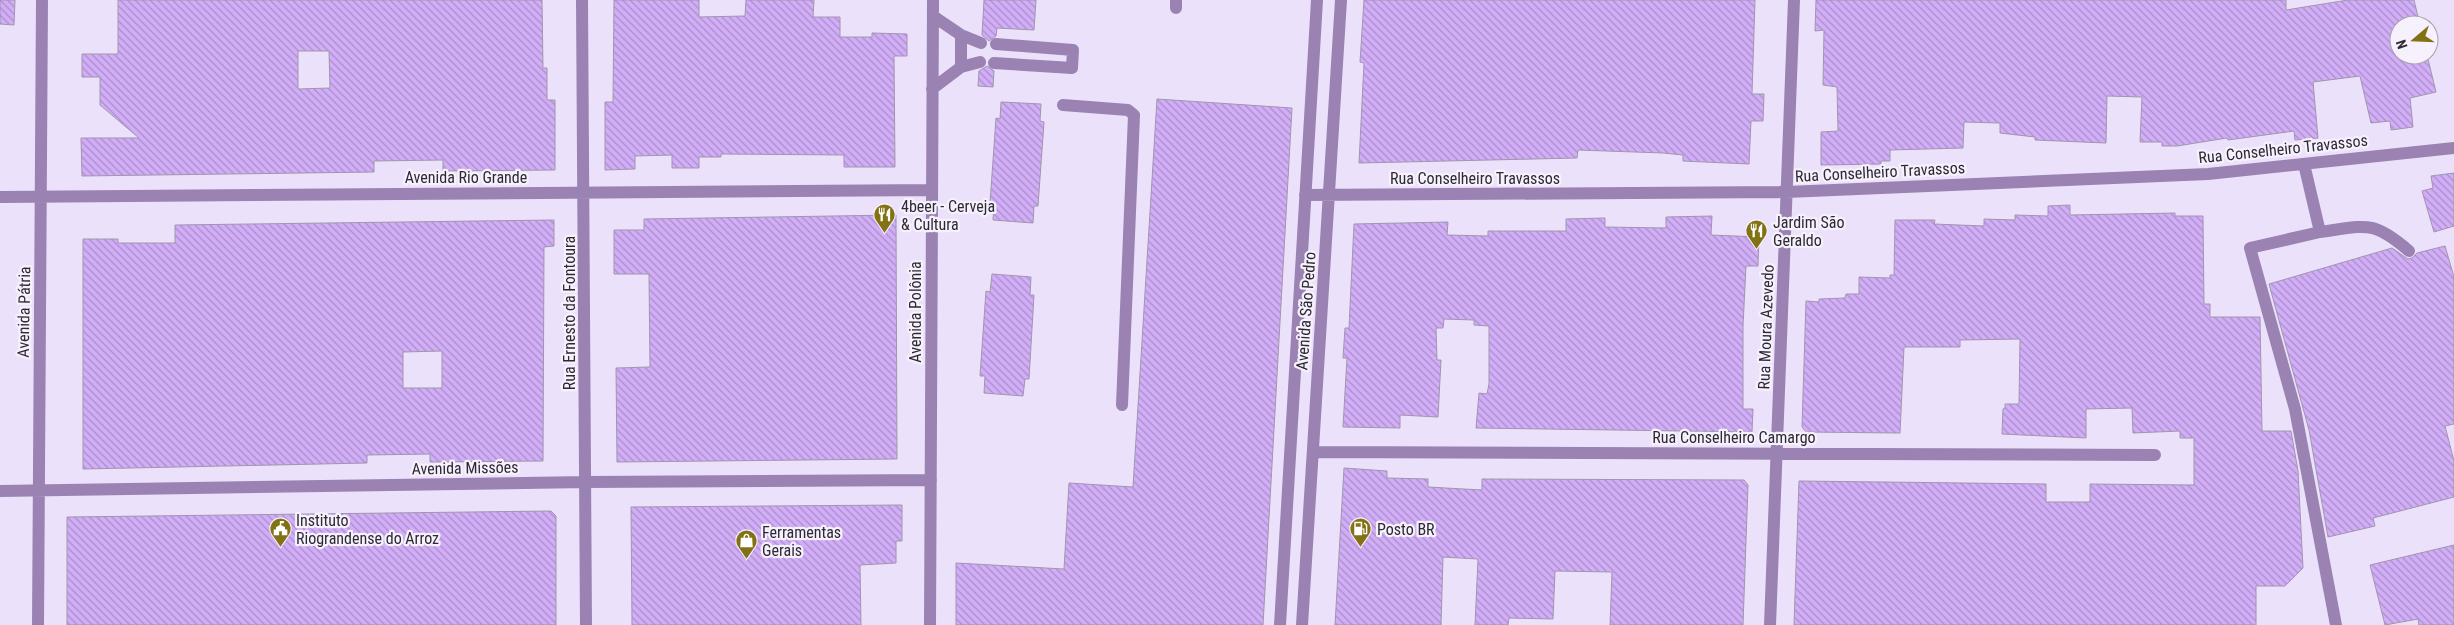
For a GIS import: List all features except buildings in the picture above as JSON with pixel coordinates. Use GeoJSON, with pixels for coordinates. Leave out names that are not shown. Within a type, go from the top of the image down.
{"type":"FeatureCollection","features":[{"type":"Feature","properties":{"kind":"street","name":"Avenida Pátria"},"geometry":{"type":"LineString","coordinates":[[38,625],[42,0]]}},
{"type":"Feature","properties":{"kind":"street","name":"Rua Ernesto da Fontoura"},"geometry":{"type":"LineString","coordinates":[[582,0],[587,482],[586,625]]}},
{"type":"Feature","properties":{"kind":"street","name":"Avenida Polônia"},"geometry":{"type":"LineString","coordinates":[[930,625],[933,0]]}},
{"type":"Feature","properties":{"kind":"street","name":"Avenida São Pedro"},"geometry":{"type":"LineString","coordinates":[[1280,625],[1317,0]]}},
{"type":"Feature","properties":{"kind":"street","name":"Avenida São Pedro"},"geometry":{"type":"LineString","coordinates":[[1302,625],[1341,0]]}},
{"type":"Feature","properties":{"kind":"street","name":"Rua Moura Azevedo"},"geometry":{"type":"LineString","coordinates":[[1770,625],[1794,0]]}},
{"type":"Feature","properties":{"kind":"street"},"geometry":{"type":"LineString","coordinates":[[933,16],[961,36],[981,43]]}},
{"type":"Feature","properties":{"kind":"street"},"geometry":{"type":"LineString","coordinates":[[961,36],[961,67]]}},
{"type":"Feature","properties":{"kind":"street"},"geometry":{"type":"LineString","coordinates":[[994,63],[1072,68],[1073,50],[996,44]]}},
{"type":"Feature","properties":{"kind":"street"},"geometry":{"type":"LineString","coordinates":[[932,89],[961,67],[980,62]]}},
{"type":"Feature","properties":{"kind":"street"},"geometry":{"type":"LineString","coordinates":[[1063,104],[1128,110],[1134,115],[1122,405]]}},
{"type":"Feature","properties":{"kind":"street","name":"Rua Conselheiro Travassos"},"geometry":{"type":"LineString","coordinates":[[1305,195],[1787,192],[2208,174],[2454,148]]}},
{"type":"Feature","properties":{"kind":"street"},"geometry":{"type":"LineString","coordinates":[[2304,164],[2320,232]]}},
{"type":"Feature","properties":{"kind":"street","name":"Avenida Rio Grande"},"geometry":{"type":"LineString","coordinates":[[0,198],[42,196],[932,190]]}},
{"type":"Feature","properties":{"kind":"street"},"geometry":{"type":"LineString","coordinates":[[2336,625],[2295,409],[2250,248],[2320,232],[2373,227],[2387,232],[2409,251]]}},
{"type":"Feature","properties":{"kind":"street","name":"Rua Conselheiro Camargo"},"geometry":{"type":"LineString","coordinates":[[1313,452],[2155,455]]}},
{"type":"Feature","properties":{"kind":"street","name":"Avenida Missões"},"geometry":{"type":"LineString","coordinates":[[0,492],[587,482],[931,480]]}},
{"type":"Feature","properties":{"kind":"place","name":"4beer - Cerveja & Cultura"},"geometry":{"type":"Point","coordinates":[885,234]}},
{"type":"Feature","properties":{"kind":"place","name":"Jardim São Geraldo"},"geometry":{"type":"Point","coordinates":[1757,250]}},
{"type":"Feature","properties":{"kind":"place","name":"Instituto Riograndense do Arroz"},"geometry":{"type":"Point","coordinates":[280,548]}},
{"type":"Feature","properties":{"kind":"place","name":"Posto BR"},"geometry":{"type":"Point","coordinates":[1361,548]}},
{"type":"Feature","properties":{"kind":"place","name":"Ferramentas Gerais"},"geometry":{"type":"Point","coordinates":[746,560]}}]}
